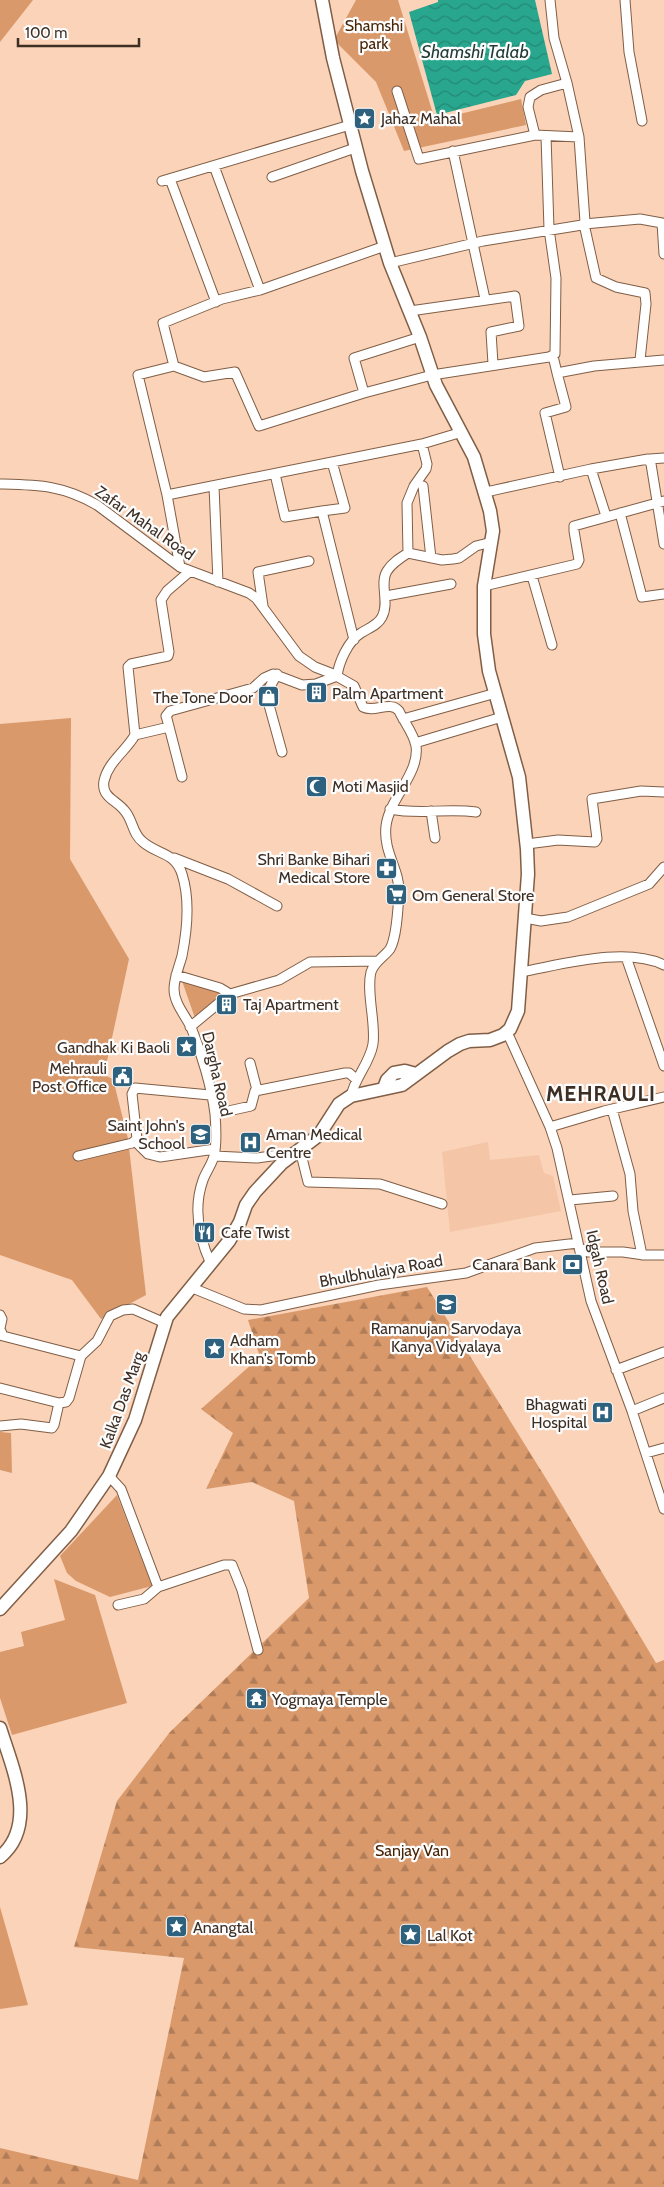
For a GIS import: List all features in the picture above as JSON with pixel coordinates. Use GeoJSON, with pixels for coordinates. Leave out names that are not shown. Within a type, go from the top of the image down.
{"type":"FeatureCollection","features":[{"type":"Feature","properties":{"kind":"street"},"geometry":{"type":"LineString","coordinates":[[0,1388],[66,1402],[69,1398],[81,1356],[97,1342],[107,1319],[123,1310],[138,1310],[167,1318],[236,1230],[250,1197],[267,1176],[319,1135],[334,1110],[351,1096],[384,1088],[387,1080],[394,1072],[416,1074],[460,1044],[496,1038],[507,1032],[515,1020],[518,1011],[528,874],[527,844],[519,777],[489,670],[484,634],[484,586],[493,531],[486,492],[474,456],[443,401],[432,375],[420,337],[390,263],[350,125],[333,58],[322,0]]}},
{"type":"Feature","properties":{"kind":"street"},"geometry":{"type":"LineString","coordinates":[[550,0],[554,38],[579,137],[586,220],[584,224],[596,278],[616,287],[645,293],[646,304],[640,360]]}},
{"type":"Feature","properties":{"kind":"street"},"geometry":{"type":"LineString","coordinates":[[625,0],[629,52],[642,121]]}},
{"type":"Feature","properties":{"kind":"street"},"geometry":{"type":"LineString","coordinates":[[535,136],[528,107],[530,97],[541,90],[567,84]]}},
{"type":"Feature","properties":{"kind":"street"},"geometry":{"type":"LineString","coordinates":[[397,91],[419,159],[535,136],[579,137]]}},
{"type":"Feature","properties":{"kind":"street"},"geometry":{"type":"LineString","coordinates":[[216,302],[166,180],[350,125]]}},
{"type":"Feature","properties":{"kind":"street"},"geometry":{"type":"LineString","coordinates":[[546,136],[549,229],[556,278],[555,350],[552,356],[566,408],[545,413],[560,477]]}},
{"type":"Feature","properties":{"kind":"street"},"geometry":{"type":"LineString","coordinates":[[272,177],[356,148]]}},
{"type":"Feature","properties":{"kind":"street"},"geometry":{"type":"LineString","coordinates":[[452,152],[485,299]]}},
{"type":"Feature","properties":{"kind":"street"},"geometry":{"type":"LineString","coordinates":[[214,166],[260,290]]}},
{"type":"Feature","properties":{"kind":"street"},"geometry":{"type":"LineString","coordinates":[[390,263],[473,243],[549,229],[640,218],[662,224],[664,254]]}},
{"type":"Feature","properties":{"kind":"street"},"geometry":{"type":"LineString","coordinates":[[174,366],[163,323],[216,302],[260,290],[385,246]]}},
{"type":"Feature","properties":{"kind":"street"},"geometry":{"type":"LineString","coordinates":[[410,311],[515,296],[519,324],[517,327],[491,332],[493,364]]}},
{"type":"Feature","properties":{"kind":"street"},"geometry":{"type":"LineString","coordinates":[[364,393],[354,358],[420,337]]}},
{"type":"Feature","properties":{"kind":"street"},"geometry":{"type":"LineString","coordinates":[[180,567],[167,496],[138,375],[174,366],[204,377],[235,372],[259,426],[364,393],[432,375],[552,356]]}},
{"type":"Feature","properties":{"kind":"street"},"geometry":{"type":"LineString","coordinates":[[557,373],[640,360],[664,360]]}},
{"type":"Feature","properties":{"kind":"street"},"geometry":{"type":"LineString","coordinates":[[167,496],[422,444],[462,432]]}},
{"type":"Feature","properties":{"kind":"street"},"geometry":{"type":"LineString","coordinates":[[408,553],[407,503],[414,486],[426,469],[427,464],[422,444]]}},
{"type":"Feature","properties":{"kind":"street"},"geometry":{"type":"LineString","coordinates":[[486,492],[591,469],[664,458]]}},
{"type":"Feature","properties":{"kind":"street"},"geometry":{"type":"LineString","coordinates":[[650,460],[660,502],[664,544]]}},
{"type":"Feature","properties":{"kind":"street"},"geometry":{"type":"LineString","coordinates":[[276,474],[285,517],[345,508],[332,462]]}},
{"type":"Feature","properties":{"kind":"street"},"geometry":{"type":"LineString","coordinates":[[591,469],[606,516]]}},
{"type":"Feature","properties":{"kind":"street","name":"Zafar Mahal Road"},"geometry":{"type":"LineString","coordinates":[[0,484],[56,488],[83,497],[97,505],[180,567],[249,594],[263,606],[299,656],[314,667],[354,686],[366,709],[396,707],[403,719]]}},
{"type":"Feature","properties":{"kind":"street"},"geometry":{"type":"LineString","coordinates":[[214,486],[218,582]]}},
{"type":"Feature","properties":{"kind":"street"},"geometry":{"type":"LineString","coordinates":[[423,486],[431,558]]}},
{"type":"Feature","properties":{"kind":"street"},"geometry":{"type":"LineString","coordinates":[[484,586],[577,564],[579,560],[574,526],[660,502]]}},
{"type":"Feature","properties":{"kind":"street"},"geometry":{"type":"LineString","coordinates":[[322,512],[354,640]]}},
{"type":"Feature","properties":{"kind":"street"},"geometry":{"type":"LineString","coordinates":[[620,512],[642,597],[664,594]]}},
{"type":"Feature","properties":{"kind":"street"},"geometry":{"type":"LineString","coordinates":[[408,553],[446,560],[459,558],[473,547],[492,542]]}},
{"type":"Feature","properties":{"kind":"street"},"geometry":{"type":"LineString","coordinates":[[182,777],[166,716],[170,711],[254,688],[269,675],[277,674],[302,685],[316,684],[336,676],[339,666],[354,640],[360,633],[380,620],[386,610],[384,580],[387,571],[408,553]]}},
{"type":"Feature","properties":{"kind":"street"},"geometry":{"type":"LineString","coordinates":[[263,606],[258,572],[309,561]]}},
{"type":"Feature","properties":{"kind":"street"},"geometry":{"type":"LineString","coordinates":[[135,735],[128,667],[131,664],[168,656],[161,600],[167,591],[189,572]]}},
{"type":"Feature","properties":{"kind":"street"},"geometry":{"type":"LineString","coordinates":[[532,576],[552,645]]}},
{"type":"Feature","properties":{"kind":"street"},"geometry":{"type":"LineString","coordinates":[[386,596],[451,584]]}},
{"type":"Feature","properties":{"kind":"street"},"geometry":{"type":"LineString","coordinates":[[277,674],[266,694],[282,752]]}},
{"type":"Feature","properties":{"kind":"street"},"geometry":{"type":"LineString","coordinates":[[351,1096],[356,1079],[366,1064],[373,1044],[370,980],[373,967],[390,948],[394,938],[399,892],[398,882],[386,842],[386,830],[390,809],[409,777],[414,760],[415,743],[403,719],[496,693]]}},
{"type":"Feature","properties":{"kind":"street"},"geometry":{"type":"LineString","coordinates":[[415,743],[502,716]]}},
{"type":"Feature","properties":{"kind":"street"},"geometry":{"type":"LineString","coordinates":[[169,726],[135,735],[108,771],[104,780],[104,792],[124,809],[137,837],[144,843],[174,858],[228,879],[277,906]]}},
{"type":"Feature","properties":{"kind":"street"},"geometry":{"type":"LineString","coordinates":[[527,844],[558,840],[595,842],[597,839],[592,799],[641,791],[664,792]]}},
{"type":"Feature","properties":{"kind":"street"},"geometry":{"type":"LineString","coordinates":[[390,809],[414,813],[448,809],[476,812]]}},
{"type":"Feature","properties":{"kind":"street"},"geometry":{"type":"LineString","coordinates":[[431,811],[435,838]]}},
{"type":"Feature","properties":{"kind":"street"},"geometry":{"type":"LineString","coordinates":[[174,858],[182,875],[187,899],[183,947],[174,993],[190,1027]]}},
{"type":"Feature","properties":{"kind":"street"},"geometry":{"type":"LineString","coordinates":[[525,918],[540,921],[568,917],[649,884],[664,867]]}},
{"type":"Feature","properties":{"kind":"street"},"geometry":{"type":"LineString","coordinates":[[520,972],[626,957],[654,960],[664,966]]}},
{"type":"Feature","properties":{"kind":"street"},"geometry":{"type":"LineString","coordinates":[[626,957],[664,1066]]}},
{"type":"Feature","properties":{"kind":"street"},"geometry":{"type":"LineString","coordinates":[[176,975],[220,988],[230,994],[279,980],[310,962],[378,961]]}},
{"type":"Feature","properties":{"kind":"street","name":"Dargha Road"},"geometry":{"type":"LineString","coordinates":[[211,1264],[202,1241],[198,1215],[200,1189],[215,1152],[214,1114],[190,1027],[230,994]]}},
{"type":"Feature","properties":{"kind":"street","name":"Idgah Road"},"geometry":{"type":"LineString","coordinates":[[507,1032],[550,1127],[570,1200],[590,1301],[632,1411],[664,1509]]}},
{"type":"Feature","properties":{"kind":"street"},"geometry":{"type":"LineString","coordinates":[[214,1114],[251,1106],[257,1090],[250,1063]]}},
{"type":"Feature","properties":{"kind":"street"},"geometry":{"type":"LineString","coordinates":[[257,1090],[345,1073],[349,1073],[356,1079]]}},
{"type":"Feature","properties":{"kind":"street"},"geometry":{"type":"LineString","coordinates":[[135,1141],[137,1136],[132,1091],[135,1088],[210,1095]]}},
{"type":"Feature","properties":{"kind":"street"},"geometry":{"type":"LineString","coordinates":[[550,1127],[612,1109],[664,1097]]}},
{"type":"Feature","properties":{"kind":"street"},"geometry":{"type":"LineString","coordinates":[[612,1109],[630,1174],[642,1255]]}},
{"type":"Feature","properties":{"kind":"street"},"geometry":{"type":"LineString","coordinates":[[135,1141],[148,1154],[160,1157],[215,1152],[257,1158],[298,1151]]}},
{"type":"Feature","properties":{"kind":"street"},"geometry":{"type":"LineString","coordinates":[[78,1156],[135,1141]]}},
{"type":"Feature","properties":{"kind":"street"},"geometry":{"type":"LineString","coordinates":[[298,1151],[308,1182],[380,1184],[442,1204]]}},
{"type":"Feature","properties":{"kind":"street"},"geometry":{"type":"LineString","coordinates":[[570,1200],[613,1196]]}},
{"type":"Feature","properties":{"kind":"street","name":"Bhulbhulaiya Road"},"geometry":{"type":"LineString","coordinates":[[190,1287],[244,1309],[261,1310],[379,1285],[466,1272],[534,1248],[579,1245],[588,1252],[664,1255]]}},
{"type":"Feature","properties":{"kind":"street"},"geometry":{"type":"LineString","coordinates":[[0,1316],[2,1319],[0,1329],[4,1336],[81,1356]]}},
{"type":"Feature","properties":{"kind":"street","name":"Kalka Das Marg"},"geometry":{"type":"LineString","coordinates":[[0,1609],[71,1531],[109,1476],[135,1420],[167,1318]]}},
{"type":"Feature","properties":{"kind":"street"},"geometry":{"type":"LineString","coordinates":[[616,1370],[664,1352]]}},
{"type":"Feature","properties":{"kind":"street"},"geometry":{"type":"LineString","coordinates":[[632,1411],[664,1398]]}},
{"type":"Feature","properties":{"kind":"street"},"geometry":{"type":"LineString","coordinates":[[0,1426],[21,1424],[52,1428],[59,1402]]}},
{"type":"Feature","properties":{"kind":"street"},"geometry":{"type":"LineString","coordinates":[[646,1453],[664,1448]]}},
{"type":"Feature","properties":{"kind":"street"},"geometry":{"type":"LineString","coordinates":[[109,1476],[121,1489],[158,1587]]}},
{"type":"Feature","properties":{"kind":"street"},"geometry":{"type":"LineString","coordinates":[[118,1605],[144,1599],[158,1587],[224,1565],[232,1565],[242,1590],[258,1650]]}},
{"type":"Feature","properties":{"kind":"street"},"geometry":{"type":"LineString","coordinates":[[0,1728],[18,1787],[24,1827],[20,1844],[10,1858],[0,1865]]}},
{"type":"Feature","properties":{"kind":"street"},"geometry":{"type":"LineString","coordinates":[[0,1857],[14,1840],[21,1813]]}},
{"type":"Feature","properties":{"kind":"shaded area"},"geometry":{"type":"Polygon","coordinates":[[[488,1142],[490,1160],[539,1155],[544,1173],[553,1176],[561,1211],[450,1232],[442,1152],[488,1142]]]}},
{"type":"Feature","properties":{"kind":"green space"},"geometry":{"type":"Polygon","coordinates":[[[0,0],[33,0],[0,42],[0,0]]]}},
{"type":"Feature","properties":{"kind":"green space","name":"Shamshi park"},"geometry":{"type":"Polygon","coordinates":[[[356,0],[398,0],[435,120],[521,99],[526,125],[404,151],[376,82],[334,40],[356,0]]]}},
{"type":"Feature","properties":{"kind":"green space"},"geometry":{"type":"Polygon","coordinates":[[[71,718],[70,859],[129,959],[104,1075],[113,1079],[128,1139],[146,1295],[101,1319],[72,1280],[0,1255],[0,724],[71,718]]]}},
{"type":"Feature","properties":{"kind":"green space"},"geometry":{"type":"Polygon","coordinates":[[[181,978],[220,988],[225,999],[196,1021],[181,978]]]}},
{"type":"Feature","properties":{"kind":"green space","name":"Sanjay Van"},"geometry":{"type":"Polygon","coordinates":[[[427,1287],[550,1485],[656,1663],[664,1660],[664,2187],[0,2187],[0,2148],[138,2180],[184,1958],[74,1947],[117,1801],[170,1732],[309,1598],[294,1501],[252,1482],[206,1489],[233,1433],[201,1409],[260,1357],[248,1320],[427,1287]]]}},
{"type":"Feature","properties":{"kind":"green space"},"geometry":{"type":"Polygon","coordinates":[[[0,1432],[11,1433],[12,1473],[0,1470],[0,1432]]]}},
{"type":"Feature","properties":{"kind":"green space"},"geometry":{"type":"Polygon","coordinates":[[[117,1495],[152,1586],[110,1597],[76,1581],[67,1573],[60,1556],[117,1495]]]}},
{"type":"Feature","properties":{"kind":"green space"},"geometry":{"type":"Polygon","coordinates":[[[54,1579],[95,1595],[127,1703],[12,1735],[0,1698],[0,1652],[24,1646],[21,1632],[65,1620],[54,1579]]]}},
{"type":"Feature","properties":{"kind":"green space"},"geometry":{"type":"Polygon","coordinates":[[[0,1907],[28,2005],[0,2009],[0,1907]]]}},
{"type":"Feature","properties":{"kind":"water","name":"Shamshi Talab"},"geometry":{"type":"Polygon","coordinates":[[[438,0],[535,0],[552,74],[525,81],[516,95],[437,115],[409,12],[438,2],[438,0]]]}},
{"type":"Feature","properties":{"kind":"place","name":"Jahaz Mahal"},"geometry":{"type":"Point","coordinates":[365,118]}},
{"type":"Feature","properties":{"kind":"place","name":"Palm Apartment"},"geometry":{"type":"Point","coordinates":[316,693]}},
{"type":"Feature","properties":{"kind":"place","name":"The Tone Door"},"geometry":{"type":"Point","coordinates":[269,697]}},
{"type":"Feature","properties":{"kind":"place","name":"Moti Masjid"},"geometry":{"type":"Point","coordinates":[316,786]}},
{"type":"Feature","properties":{"kind":"place","name":"Shri Banke Bihari Medical Store"},"geometry":{"type":"Point","coordinates":[386,868]}},
{"type":"Feature","properties":{"kind":"place","name":"Om General Store"},"geometry":{"type":"Point","coordinates":[396,895]}},
{"type":"Feature","properties":{"kind":"place","name":"Taj Apartment"},"geometry":{"type":"Point","coordinates":[227,1004]}},
{"type":"Feature","properties":{"kind":"place","name":"Gandhak Ki Baoli"},"geometry":{"type":"Point","coordinates":[186,1047]}},
{"type":"Feature","properties":{"kind":"place","name":"Mehrauli Post Office"},"geometry":{"type":"Point","coordinates":[123,1077]}},
{"type":"Feature","properties":{"kind":"place","name":"Saint John's School"},"geometry":{"type":"Point","coordinates":[201,1134]}},
{"type":"Feature","properties":{"kind":"place","name":"Aman Medical Centre"},"geometry":{"type":"Point","coordinates":[250,1143]}},
{"type":"Feature","properties":{"kind":"place","name":"Cafe Twist"},"geometry":{"type":"Point","coordinates":[205,1232]}},
{"type":"Feature","properties":{"kind":"place","name":"Canara Bank"},"geometry":{"type":"Point","coordinates":[572,1264]}},
{"type":"Feature","properties":{"kind":"place","name":"Ramanujan Sarvodaya Kanya Vidyalaya"},"geometry":{"type":"Point","coordinates":[446,1304]}},
{"type":"Feature","properties":{"kind":"place","name":"Adham Khan's Tomb"},"geometry":{"type":"Point","coordinates":[214,1349]}},
{"type":"Feature","properties":{"kind":"place","name":"Bhagwati Hospital"},"geometry":{"type":"Point","coordinates":[603,1413]}},
{"type":"Feature","properties":{"kind":"place","name":"Yogmaya Temple"},"geometry":{"type":"Point","coordinates":[256,1699]}},
{"type":"Feature","properties":{"kind":"place","name":"Anangtal"},"geometry":{"type":"Point","coordinates":[177,1927]}},
{"type":"Feature","properties":{"kind":"place","name":"Lal Kot"},"geometry":{"type":"Point","coordinates":[411,1935]}},
{"type":"Feature","properties":{"kind":"district","name":"MEHRAULI"},"geometry":{"type":"Point","coordinates":[601,1093]}}]}
